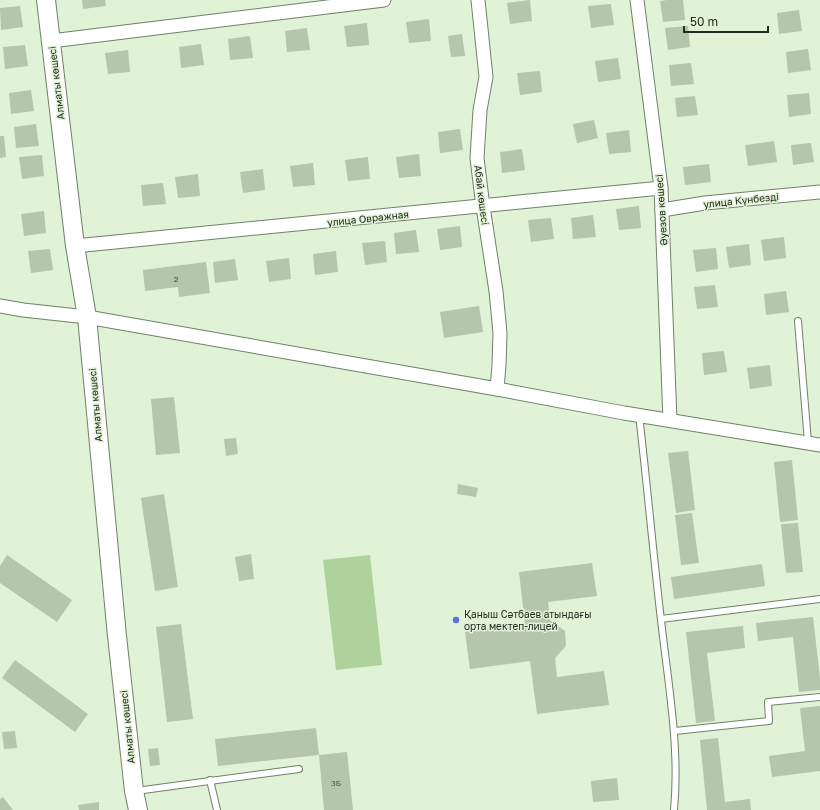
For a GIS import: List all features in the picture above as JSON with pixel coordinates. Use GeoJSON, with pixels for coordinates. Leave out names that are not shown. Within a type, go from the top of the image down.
{"type":"FeatureCollection","features":[{"type":"Feature","properties":{"kind":"street","name":"Алматы көшесі"},"geometry":{"type":"LineString","coordinates":[[46,0],[75,246],[87,317],[116,629],[134,791],[138,810]]}},
{"type":"Feature","properties":{"kind":"street"},"geometry":{"type":"LineString","coordinates":[[50,41],[384,0]]}},
{"type":"Feature","properties":{"kind":"street","name":"Абай көшесі"},"geometry":{"type":"LineString","coordinates":[[478,0],[486,77],[480,110],[478,158],[482,206],[496,291],[500,333],[497,389]]}},
{"type":"Feature","properties":{"kind":"street","name":"Әуезов көшесі"},"geometry":{"type":"LineString","coordinates":[[636,0],[661,188],[670,420]]}},
{"type":"Feature","properties":{"kind":"street","name":"улица Овражная"},"geometry":{"type":"LineString","coordinates":[[75,246],[661,188]]}},
{"type":"Feature","properties":{"kind":"street","name":"улица Күнбезді"},"geometry":{"type":"LineString","coordinates":[[662,210],[705,203],[820,192]]}},
{"type":"Feature","properties":{"kind":"street"},"geometry":{"type":"LineString","coordinates":[[0,306],[87,317],[639,415],[814,443]]}},
{"type":"Feature","properties":{"kind":"lane"},"geometry":{"type":"LineString","coordinates":[[798,321],[814,443]]}},
{"type":"Feature","properties":{"kind":"lane"},"geometry":{"type":"LineString","coordinates":[[639,415],[661,619],[675,731],[674,810]]}},
{"type":"Feature","properties":{"kind":"lane"},"geometry":{"type":"LineString","coordinates":[[661,619],[820,599]]}},
{"type":"Feature","properties":{"kind":"lane"},"geometry":{"type":"LineString","coordinates":[[675,731],[769,722],[768,702],[820,697]]}},
{"type":"Feature","properties":{"kind":"lane"},"geometry":{"type":"LineString","coordinates":[[134,791],[299,769]]}},
{"type":"Feature","properties":{"kind":"lane"},"geometry":{"type":"LineString","coordinates":[[210,780],[218,810]]}},
{"type":"Feature","properties":{"kind":"green space"},"geometry":{"type":"Polygon","coordinates":[[[370,555],[382,665],[336,670],[323,560],[370,555]]]}},
{"type":"Feature","properties":{"kind":"building"},"geometry":{"type":"Polygon","coordinates":[[[82,0],[105,0],[106,6],[83,9],[82,0]]]}},
{"type":"Feature","properties":{"kind":"building"},"geometry":{"type":"Polygon","coordinates":[[[530,0],[532,21],[510,24],[507,3],[530,0]]]}},
{"type":"Feature","properties":{"kind":"building"},"geometry":{"type":"Polygon","coordinates":[[[683,0],[685,20],[663,22],[660,1],[683,0]]]}},
{"type":"Feature","properties":{"kind":"building"},"geometry":{"type":"Polygon","coordinates":[[[611,4],[614,25],[591,28],[588,6],[611,4]]]}},
{"type":"Feature","properties":{"kind":"building"},"geometry":{"type":"Polygon","coordinates":[[[20,6],[23,27],[1,30],[0,8],[20,6]]]}},
{"type":"Feature","properties":{"kind":"building"},"geometry":{"type":"Polygon","coordinates":[[[799,10],[802,31],[779,34],[777,13],[799,10]]]}},
{"type":"Feature","properties":{"kind":"building"},"geometry":{"type":"Polygon","coordinates":[[[429,19],[431,41],[409,43],[406,22],[429,19]]]}},
{"type":"Feature","properties":{"kind":"building"},"geometry":{"type":"Polygon","coordinates":[[[367,23],[369,45],[347,47],[344,26],[367,23]]]}},
{"type":"Feature","properties":{"kind":"building"},"geometry":{"type":"Polygon","coordinates":[[[688,26],[690,47],[668,50],[665,28],[688,26]]]}},
{"type":"Feature","properties":{"kind":"building"},"geometry":{"type":"Polygon","coordinates":[[[307,28],[310,50],[287,52],[285,31],[307,28]]]}},
{"type":"Feature","properties":{"kind":"building"},"geometry":{"type":"Polygon","coordinates":[[[462,34],[465,56],[451,57],[448,36],[462,34]]]}},
{"type":"Feature","properties":{"kind":"building"},"geometry":{"type":"Polygon","coordinates":[[[250,36],[253,58],[230,60],[228,39],[250,36]]]}},
{"type":"Feature","properties":{"kind":"building"},"geometry":{"type":"Polygon","coordinates":[[[201,44],[204,65],[181,68],[179,47],[201,44]]]}},
{"type":"Feature","properties":{"kind":"building"},"geometry":{"type":"Polygon","coordinates":[[[25,45],[28,66],[5,69],[3,47],[25,45]]]}},
{"type":"Feature","properties":{"kind":"building"},"geometry":{"type":"Polygon","coordinates":[[[808,49],[811,70],[788,73],[786,52],[808,49]]]}},
{"type":"Feature","properties":{"kind":"building"},"geometry":{"type":"Polygon","coordinates":[[[128,50],[130,72],[108,74],[105,53],[128,50]]]}},
{"type":"Feature","properties":{"kind":"building"},"geometry":{"type":"Polygon","coordinates":[[[618,58],[621,79],[598,82],[595,61],[618,58]]]}},
{"type":"Feature","properties":{"kind":"building"},"geometry":{"type":"Polygon","coordinates":[[[691,63],[694,84],[671,86],[669,65],[691,63]]]}},
{"type":"Feature","properties":{"kind":"building"},"geometry":{"type":"Polygon","coordinates":[[[540,71],[542,92],[520,95],[517,73],[540,71]]]}},
{"type":"Feature","properties":{"kind":"building"},"geometry":{"type":"Polygon","coordinates":[[[31,90],[34,111],[11,114],[9,93],[31,90]]]}},
{"type":"Feature","properties":{"kind":"building"},"geometry":{"type":"Polygon","coordinates":[[[809,93],[811,114],[789,117],[787,95],[809,93]]]}},
{"type":"Feature","properties":{"kind":"building"},"geometry":{"type":"Polygon","coordinates":[[[695,96],[698,115],[677,117],[675,98],[695,96]]]}},
{"type":"Feature","properties":{"kind":"building"},"geometry":{"type":"Polygon","coordinates":[[[594,120],[598,138],[577,143],[573,124],[594,120]]]}},
{"type":"Feature","properties":{"kind":"building"},"geometry":{"type":"Polygon","coordinates":[[[36,124],[39,146],[16,148],[14,127],[36,124]]]}},
{"type":"Feature","properties":{"kind":"building"},"geometry":{"type":"Polygon","coordinates":[[[460,129],[463,150],[440,153],[438,132],[460,129]]]}},
{"type":"Feature","properties":{"kind":"building"},"geometry":{"type":"Polygon","coordinates":[[[629,130],[631,152],[609,154],[606,133],[629,130]]]}},
{"type":"Feature","properties":{"kind":"building"},"geometry":{"type":"Polygon","coordinates":[[[0,136],[4,136],[6,157],[0,158],[0,136]]]}},
{"type":"Feature","properties":{"kind":"building"},"geometry":{"type":"Polygon","coordinates":[[[774,141],[777,162],[748,166],[745,145],[774,141]]]}},
{"type":"Feature","properties":{"kind":"building"},"geometry":{"type":"Polygon","coordinates":[[[811,143],[814,162],[793,165],[791,145],[811,143]]]}},
{"type":"Feature","properties":{"kind":"building"},"geometry":{"type":"Polygon","coordinates":[[[522,149],[525,170],[502,173],[500,152],[522,149]]]}},
{"type":"Feature","properties":{"kind":"building"},"geometry":{"type":"Polygon","coordinates":[[[419,154],[421,176],[399,178],[396,157],[419,154]]]}},
{"type":"Feature","properties":{"kind":"building"},"geometry":{"type":"Polygon","coordinates":[[[42,155],[44,176],[22,179],[19,157],[42,155]]]}},
{"type":"Feature","properties":{"kind":"building"},"geometry":{"type":"Polygon","coordinates":[[[368,157],[370,179],[348,181],[345,160],[368,157]]]}},
{"type":"Feature","properties":{"kind":"building"},"geometry":{"type":"Polygon","coordinates":[[[313,163],[315,185],[293,187],[290,166],[313,163]]]}},
{"type":"Feature","properties":{"kind":"building"},"geometry":{"type":"Polygon","coordinates":[[[709,164],[711,182],[685,185],[683,167],[709,164]]]}},
{"type":"Feature","properties":{"kind":"building"},"geometry":{"type":"Polygon","coordinates":[[[263,169],[265,190],[243,193],[240,172],[263,169]]]}},
{"type":"Feature","properties":{"kind":"building"},"geometry":{"type":"Polygon","coordinates":[[[198,174],[200,196],[178,198],[175,177],[198,174]]]}},
{"type":"Feature","properties":{"kind":"building"},"geometry":{"type":"Polygon","coordinates":[[[163,183],[166,204],[143,206],[141,185],[163,183]]]}},
{"type":"Feature","properties":{"kind":"building"},"geometry":{"type":"Polygon","coordinates":[[[639,206],[641,228],[619,230],[616,209],[639,206]]]}},
{"type":"Feature","properties":{"kind":"building"},"geometry":{"type":"Polygon","coordinates":[[[44,211],[46,233],[24,236],[21,214],[44,211]]]}},
{"type":"Feature","properties":{"kind":"building"},"geometry":{"type":"Polygon","coordinates":[[[593,215],[596,237],[573,239],[571,218],[593,215]]]}},
{"type":"Feature","properties":{"kind":"building"},"geometry":{"type":"Polygon","coordinates":[[[551,218],[554,239],[531,242],[528,220],[551,218]]]}},
{"type":"Feature","properties":{"kind":"building"},"geometry":{"type":"Polygon","coordinates":[[[460,226],[462,247],[440,250],[437,229],[460,226]]]}},
{"type":"Feature","properties":{"kind":"building"},"geometry":{"type":"Polygon","coordinates":[[[416,230],[419,252],[396,254],[394,233],[416,230]]]}},
{"type":"Feature","properties":{"kind":"building"},"geometry":{"type":"Polygon","coordinates":[[[784,237],[786,258],[764,261],[761,240],[784,237]]]}},
{"type":"Feature","properties":{"kind":"building"},"geometry":{"type":"Polygon","coordinates":[[[385,241],[387,262],[365,265],[362,243],[385,241]]]}},
{"type":"Feature","properties":{"kind":"building"},"geometry":{"type":"Polygon","coordinates":[[[749,244],[751,265],[729,268],[726,247],[749,244]]]}},
{"type":"Feature","properties":{"kind":"building"},"geometry":{"type":"Polygon","coordinates":[[[716,248],[718,269],[696,272],[693,250],[716,248]]]}},
{"type":"Feature","properties":{"kind":"building"},"geometry":{"type":"Polygon","coordinates":[[[50,249],[53,270],[31,273],[28,251],[50,249]]]}},
{"type":"Feature","properties":{"kind":"building"},"geometry":{"type":"Polygon","coordinates":[[[336,251],[338,272],[315,275],[313,254],[336,251]]]}},
{"type":"Feature","properties":{"kind":"building"},"geometry":{"type":"Polygon","coordinates":[[[289,258],[291,279],[269,282],[266,261],[289,258]]]}},
{"type":"Feature","properties":{"kind":"building"},"geometry":{"type":"Polygon","coordinates":[[[235,259],[238,280],[215,283],[213,262],[235,259]]]}},
{"type":"Feature","properties":{"kind":"building"},"geometry":{"type":"Polygon","coordinates":[[[206,262],[210,293],[179,297],[178,287],[145,291],[143,270],[206,262]]]}},
{"type":"Feature","properties":{"kind":"building"},"geometry":{"type":"Polygon","coordinates":[[[715,285],[718,307],[697,309],[694,287],[715,285]]]}},
{"type":"Feature","properties":{"kind":"building"},"geometry":{"type":"Polygon","coordinates":[[[786,291],[789,312],[766,315],[764,294],[786,291]]]}},
{"type":"Feature","properties":{"kind":"building"},"geometry":{"type":"Polygon","coordinates":[[[479,306],[483,332],[444,338],[440,312],[479,306]]]}},
{"type":"Feature","properties":{"kind":"building"},"geometry":{"type":"Polygon","coordinates":[[[724,351],[727,372],[704,375],[702,353],[724,351]]]}},
{"type":"Feature","properties":{"kind":"building"},"geometry":{"type":"Polygon","coordinates":[[[770,365],[772,386],[750,389],[747,368],[770,365]]]}},
{"type":"Feature","properties":{"kind":"building"},"geometry":{"type":"Polygon","coordinates":[[[174,397],[180,453],[156,455],[151,399],[174,397]]]}},
{"type":"Feature","properties":{"kind":"building"},"geometry":{"type":"Polygon","coordinates":[[[236,438],[238,454],[226,456],[224,439],[236,438]]]}},
{"type":"Feature","properties":{"kind":"building"},"geometry":{"type":"Polygon","coordinates":[[[688,451],[695,510],[676,513],[668,453],[688,451]]]}},
{"type":"Feature","properties":{"kind":"building"},"geometry":{"type":"Polygon","coordinates":[[[792,460],[798,520],[780,522],[774,462],[792,460]]]}},
{"type":"Feature","properties":{"kind":"building"},"geometry":{"type":"Polygon","coordinates":[[[458,484],[478,488],[476,497],[457,494],[458,484]]]}},
{"type":"Feature","properties":{"kind":"building"},"geometry":{"type":"Polygon","coordinates":[[[164,494],[178,587],[155,591],[141,498],[164,494]]]}},
{"type":"Feature","properties":{"kind":"building"},"geometry":{"type":"Polygon","coordinates":[[[692,513],[699,563],[681,565],[675,515],[692,513]]]}},
{"type":"Feature","properties":{"kind":"building"},"geometry":{"type":"Polygon","coordinates":[[[798,523],[803,572],[786,573],[781,524],[798,523]]]}},
{"type":"Feature","properties":{"kind":"building"},"geometry":{"type":"Polygon","coordinates":[[[251,554],[254,579],[239,581],[235,557],[251,554]]]}},
{"type":"Feature","properties":{"kind":"building"},"geometry":{"type":"Polygon","coordinates":[[[7,555],[72,600],[57,622],[0,583],[0,566],[7,555]]]}},
{"type":"Feature","properties":{"kind":"building"},"geometry":{"type":"Polygon","coordinates":[[[592,563],[597,596],[548,602],[550,620],[565,631],[566,646],[555,658],[557,677],[604,671],[609,705],[537,714],[530,661],[470,669],[465,632],[525,624],[519,572],[592,563]]]}},
{"type":"Feature","properties":{"kind":"building"},"geometry":{"type":"Polygon","coordinates":[[[762,564],[765,586],[674,599],[671,577],[762,564]]]}},
{"type":"Feature","properties":{"kind":"building"},"geometry":{"type":"Polygon","coordinates":[[[813,617],[820,690],[799,692],[793,637],[758,641],[756,623],[813,617]]]}},
{"type":"Feature","properties":{"kind":"building"},"geometry":{"type":"Polygon","coordinates":[[[181,624],[193,719],[167,722],[156,627],[181,624]]]}},
{"type":"Feature","properties":{"kind":"building"},"geometry":{"type":"Polygon","coordinates":[[[743,626],[745,648],[707,653],[715,721],[696,723],[686,632],[743,626]]]}},
{"type":"Feature","properties":{"kind":"building"},"geometry":{"type":"Polygon","coordinates":[[[15,660],[88,714],[75,732],[2,678],[15,660]]]}},
{"type":"Feature","properties":{"kind":"building"},"geometry":{"type":"Polygon","coordinates":[[[820,706],[820,771],[772,777],[769,756],[805,751],[800,708],[820,706]]]}},
{"type":"Feature","properties":{"kind":"building"},"geometry":{"type":"Polygon","coordinates":[[[316,728],[319,755],[218,766],[215,739],[316,728]]]}},
{"type":"Feature","properties":{"kind":"building"},"geometry":{"type":"Polygon","coordinates":[[[15,731],[17,748],[4,749],[2,732],[15,731]]]}},
{"type":"Feature","properties":{"kind":"building"},"geometry":{"type":"Polygon","coordinates":[[[718,738],[725,802],[750,799],[751,810],[707,810],[700,740],[718,738]]]}},
{"type":"Feature","properties":{"kind":"building"},"geometry":{"type":"Polygon","coordinates":[[[158,748],[160,765],[150,766],[148,749],[158,748]]]}},
{"type":"Feature","properties":{"kind":"building"},"geometry":{"type":"Polygon","coordinates":[[[347,752],[353,810],[324,810],[319,755],[347,752]]]}},
{"type":"Feature","properties":{"kind":"building"},"geometry":{"type":"Polygon","coordinates":[[[617,778],[619,800],[593,802],[591,781],[617,778]]]}},
{"type":"Feature","properties":{"kind":"building"},"geometry":{"type":"Polygon","coordinates":[[[3,797],[13,810],[0,810],[0,799],[3,797]]]}},
{"type":"Feature","properties":{"kind":"building"},"geometry":{"type":"Polygon","coordinates":[[[99,802],[99,810],[79,810],[78,805],[99,802]]]}},
{"type":"Feature","properties":{"kind":"place","name":"Қаныш Сәтбаев атындағы орта мектеп-лицей"},"geometry":{"type":"Point","coordinates":[456,620]}}]}
